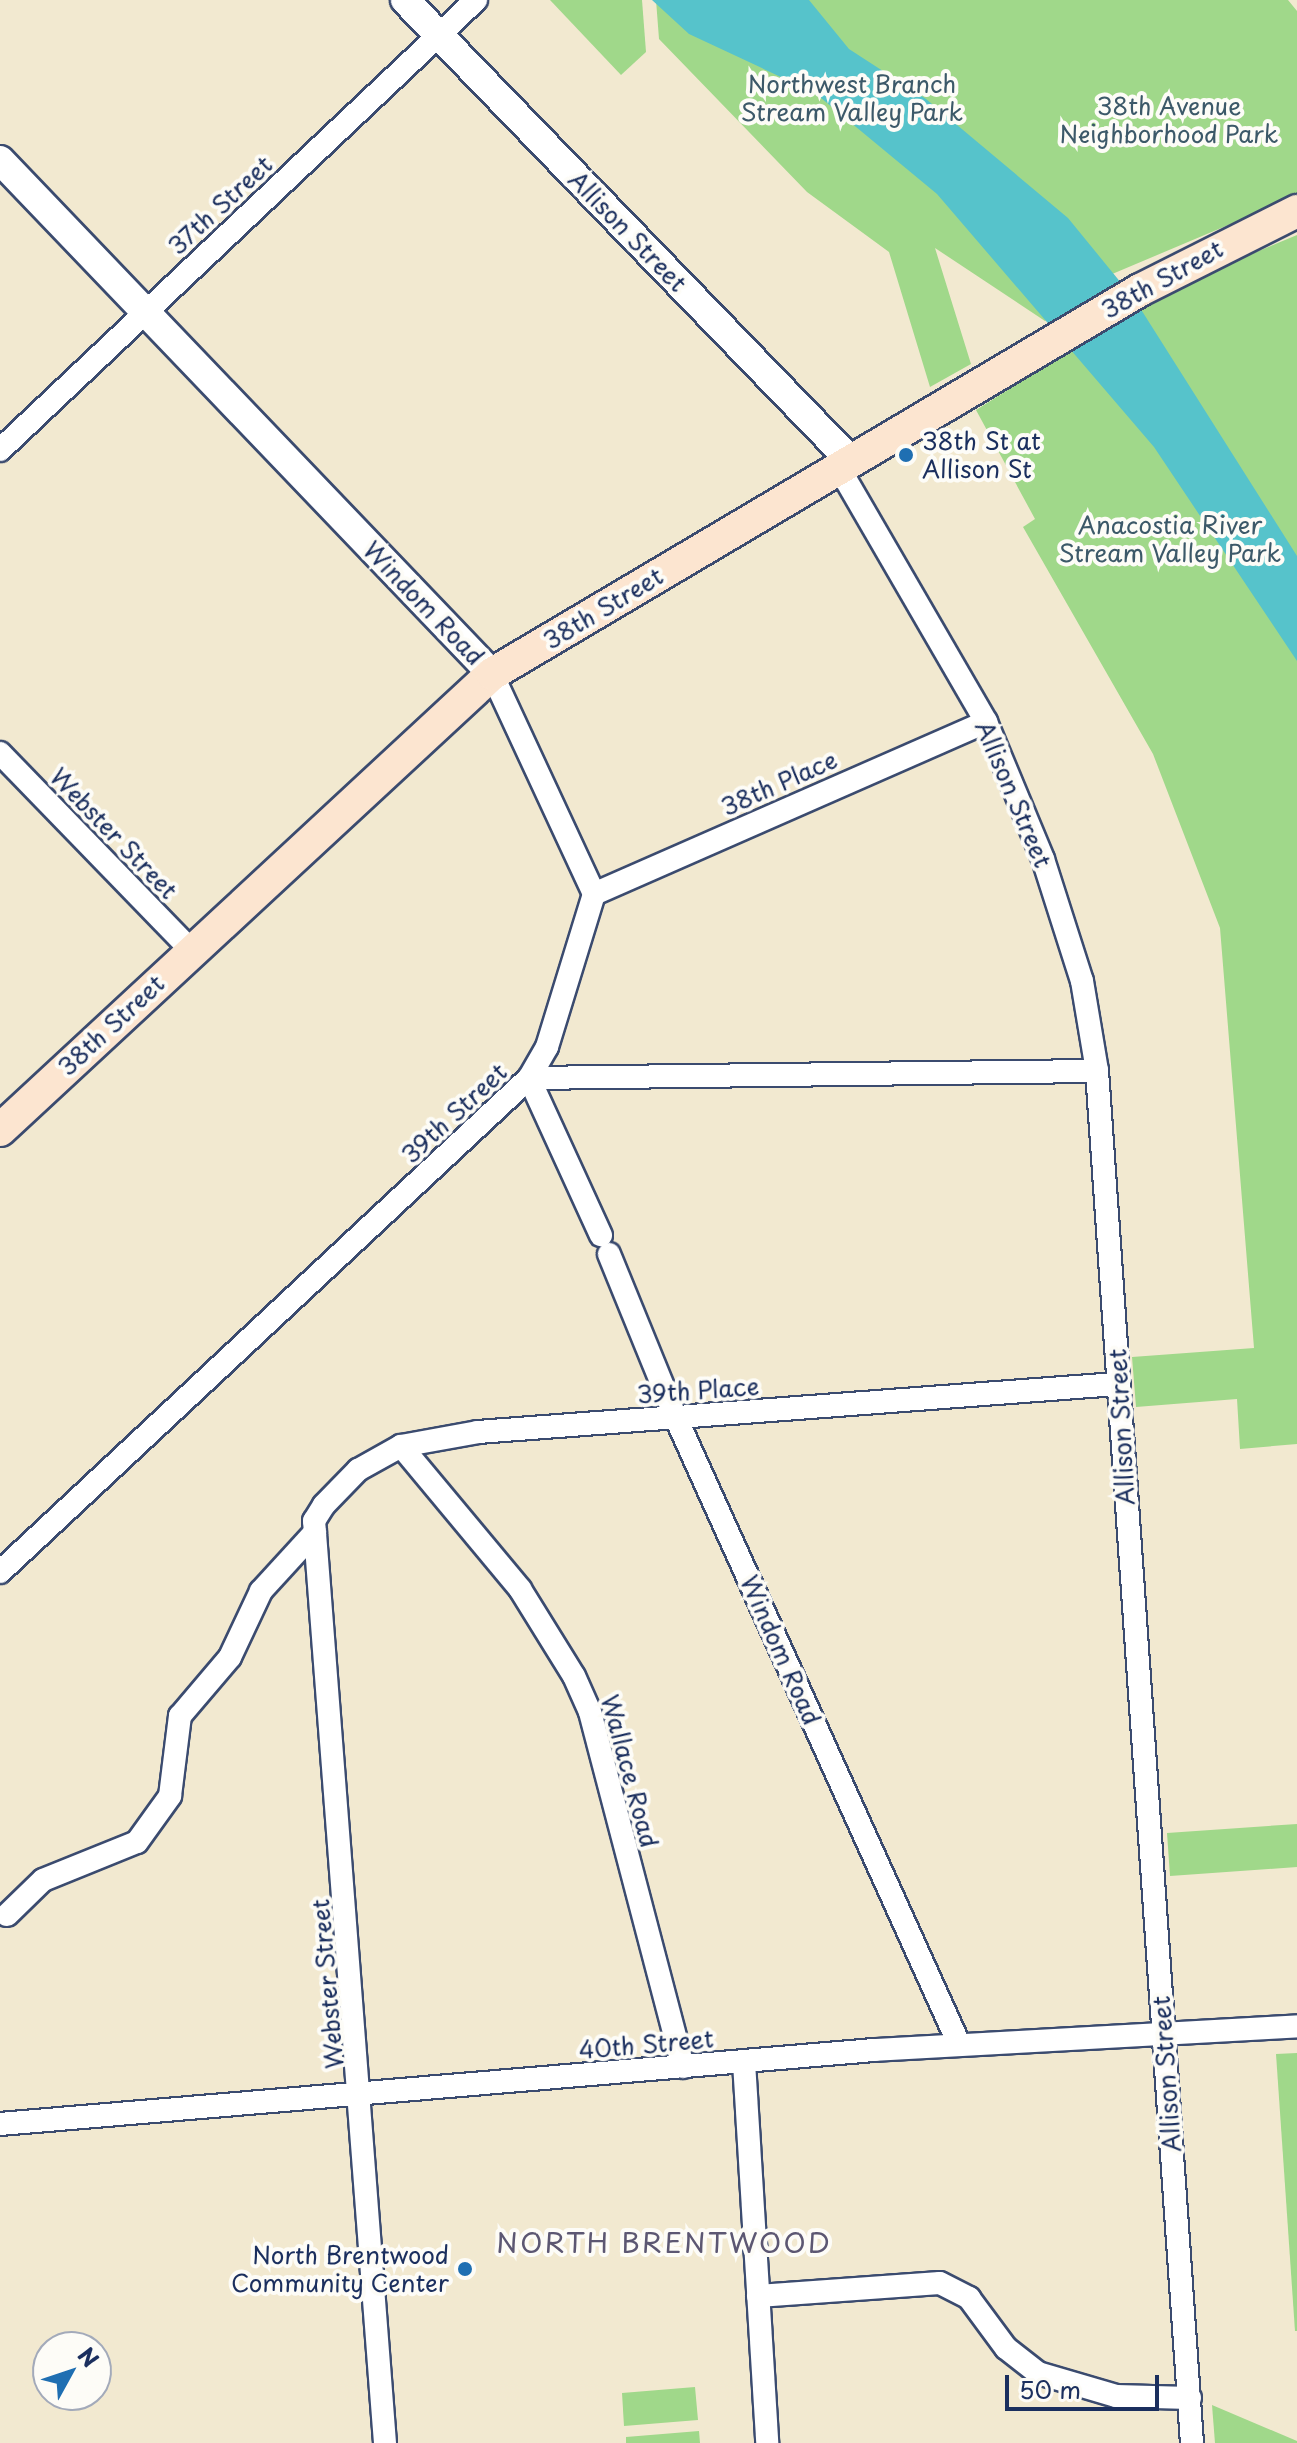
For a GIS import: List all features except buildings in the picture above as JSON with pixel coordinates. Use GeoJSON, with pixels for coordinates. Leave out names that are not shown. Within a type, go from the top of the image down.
{"type":"FeatureCollection","features":[{"type":"Feature","properties":{"kind":"main road","name":"38th Street"},"geometry":{"type":"LineString","coordinates":[[0,1130],[492,674],[1140,290],[1297,211]]}},
{"type":"Feature","properties":{"kind":"street","name":"Allison Street"},"geometry":{"type":"LineString","coordinates":[[405,0],[845,465],[986,722],[1043,859],[1082,981],[1097,1071],[1192,2443]]}},
{"type":"Feature","properties":{"kind":"street","name":"37th Street"},"geometry":{"type":"LineString","coordinates":[[0,450],[476,0]]}},
{"type":"Feature","properties":{"kind":"street","name":"Windom Road"},"geometry":{"type":"LineString","coordinates":[[0,160],[492,674],[594,894]]}},
{"type":"Feature","properties":{"kind":"street","name":"38th Place"},"geometry":{"type":"LineString","coordinates":[[594,894],[986,722]]}},
{"type":"Feature","properties":{"kind":"street","name":"Webster Street"},"geometry":{"type":"LineString","coordinates":[[0,753],[191,950]]}},
{"type":"Feature","properties":{"kind":"street"},"geometry":{"type":"LineString","coordinates":[[529,1078],[562,1004],[594,894]]}},
{"type":"Feature","properties":{"kind":"street","name":"39th Street"},"geometry":{"type":"LineString","coordinates":[[0,1572],[529,1078],[1097,1071]]}},
{"type":"Feature","properties":{"kind":"street","name":"Windom Road"},"geometry":{"type":"LineString","coordinates":[[529,1078],[605,1244],[676,1418],[959,2044]]}},
{"type":"Feature","properties":{"kind":"street","name":"39th Place"},"geometry":{"type":"LineString","coordinates":[[7,1915],[43,1880],[137,1842],[170,1796],[180,1716],[230,1657],[261,1591],[314,1527],[337,1487],[401,1446],[478,1432],[1117,1384]]}},
{"type":"Feature","properties":{"kind":"street","name":"Wallace Road"},"geometry":{"type":"LineString","coordinates":[[401,1446],[520,1589],[574,1676],[590,1712],[683,2067]]}},
{"type":"Feature","properties":{"kind":"street","name":"Webster Street"},"geometry":{"type":"LineString","coordinates":[[314,1527],[363,2096],[385,2443]]}},
{"type":"Feature","properties":{"kind":"street","name":"40th Street"},"geometry":{"type":"LineString","coordinates":[[0,2124],[959,2044],[1297,2026]]}},
{"type":"Feature","properties":{"kind":"street"},"geometry":{"type":"LineString","coordinates":[[744,2062],[767,2443]]}},
{"type":"Feature","properties":{"kind":"street"},"geometry":{"type":"LineString","coordinates":[[758,2296],[940,2283],[969,2298],[1006,2348],[1038,2373],[1116,2396],[1190,2398]]}},
{"type":"Feature","properties":{"kind":"green space"},"geometry":{"type":"Polygon","coordinates":[[[550,0],[642,0],[646,52],[621,75],[550,0]]]}},
{"type":"Feature","properties":{"kind":"green space"},"geometry":{"type":"Polygon","coordinates":[[[656,0],[1288,0],[1297,11],[1297,196],[1098,280],[1045,321],[935,248],[971,364],[930,387],[889,252],[807,192],[659,39],[656,0]]]}},
{"type":"Feature","properties":{"kind":"green space","name":"Anacostia River Stream Valley Park"},"geometry":{"type":"Polygon","coordinates":[[[1297,235],[1297,1444],[1240,1449],[1237,1399],[1136,1407],[1132,1357],[1254,1348],[1220,928],[1153,754],[1023,527],[1035,519],[976,410],[1136,309],[1131,304],[1297,235]]]}},
{"type":"Feature","properties":{"kind":"green space"},"geometry":{"type":"Polygon","coordinates":[[[1297,1824],[1297,1867],[1170,1876],[1167,1833],[1297,1824]]]}},
{"type":"Feature","properties":{"kind":"green space"},"geometry":{"type":"Polygon","coordinates":[[[1297,2053],[1297,2331],[1295,2331],[1276,2054],[1297,2053]]]}},
{"type":"Feature","properties":{"kind":"green space"},"geometry":{"type":"Polygon","coordinates":[[[695,2387],[698,2420],[624,2426],[622,2393],[695,2387]]]}},
{"type":"Feature","properties":{"kind":"green space"},"geometry":{"type":"Polygon","coordinates":[[[1212,2405],[1297,2441],[1297,2443],[1215,2443],[1212,2405]]]}},
{"type":"Feature","properties":{"kind":"green space"},"geometry":{"type":"Polygon","coordinates":[[[699,2431],[700,2443],[626,2443],[626,2437],[699,2431]]]}},
{"type":"Feature","properties":{"kind":"water"},"geometry":{"type":"Polygon","coordinates":[[[652,0],[809,0],[849,49],[926,99],[1068,218],[1135,300],[1297,556],[1297,661],[1154,447],[937,194],[815,93],[689,34],[652,0]]]}},
{"type":"Feature","properties":{"kind":"place","name":"38th St at Allison St"},"geometry":{"type":"Point","coordinates":[906,455]}},
{"type":"Feature","properties":{"kind":"place","name":"North Brentwood Community Center"},"geometry":{"type":"Point","coordinates":[465,2269]}},
{"type":"Feature","properties":{"kind":"district","name":"NORTH BRENTWOOD"},"geometry":{"type":"Point","coordinates":[664,2242]}},
{"type":"Feature","properties":{"kind":"park label","name":"Northwest Branch Stream Valley Park"},"geometry":{"type":"Point","coordinates":[852,98]}},
{"type":"Feature","properties":{"kind":"park label","name":"38th Avenue Neighborhood Park"},"geometry":{"type":"Point","coordinates":[1169,120]}}]}
